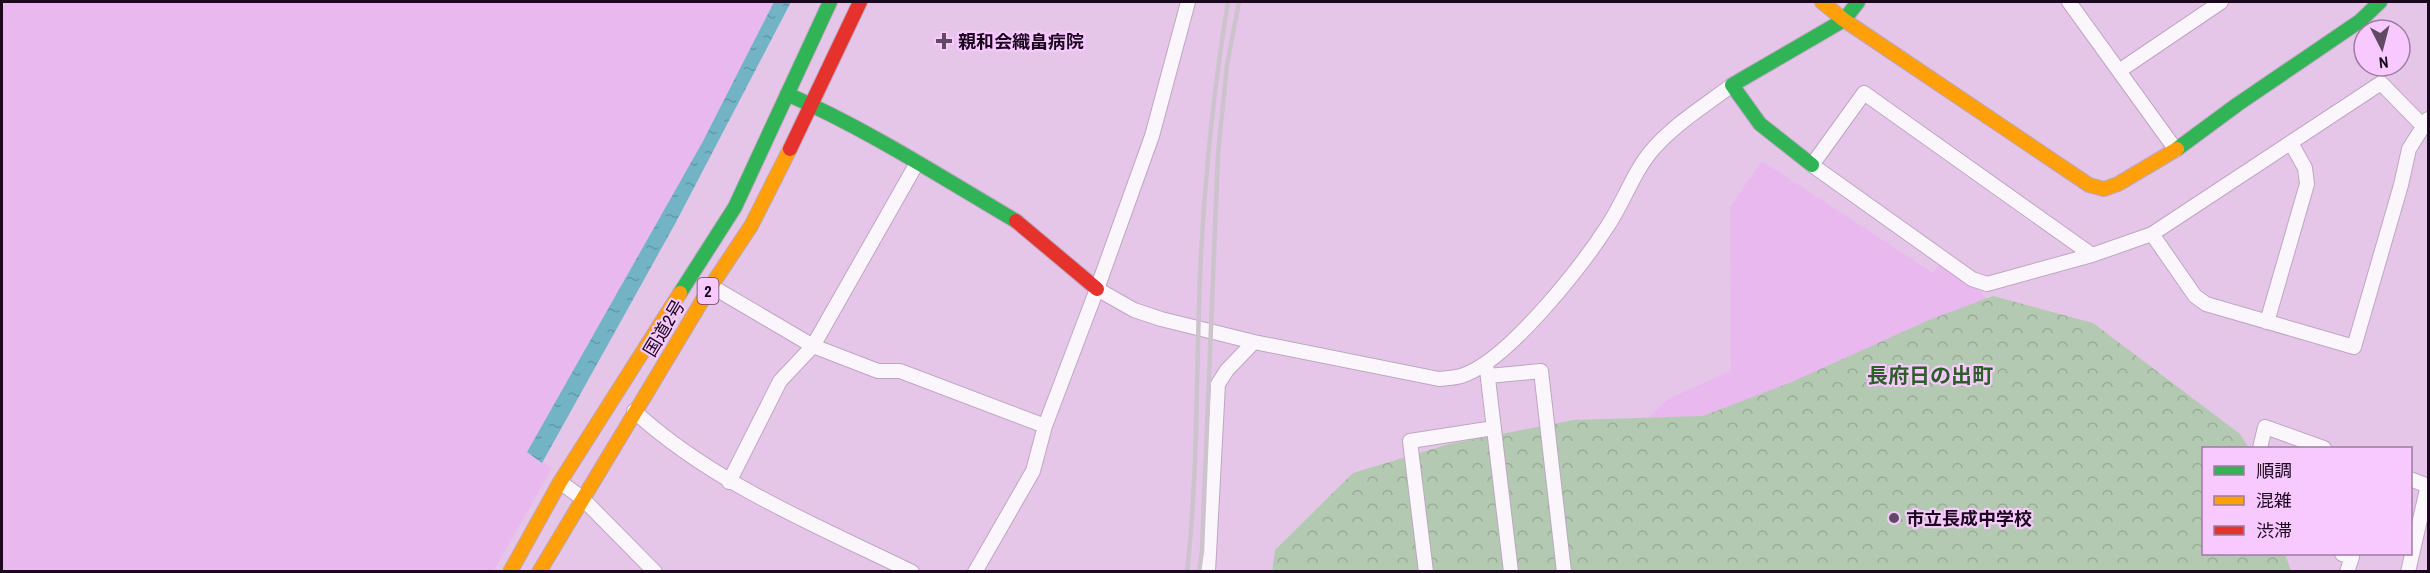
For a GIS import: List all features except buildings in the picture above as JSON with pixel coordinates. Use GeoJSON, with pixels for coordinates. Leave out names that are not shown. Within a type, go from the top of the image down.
{"type":"FeatureCollection","features":[{"type":"Feature","properties":{"kind":"main road","name":"国道2号"},"geometry":{"type":"LineString","coordinates":[[510,572],[560,482],[735,207],[830,2]]}},
{"type":"Feature","properties":{"kind":"main road","name":"国道2号"},"geometry":{"type":"LineString","coordinates":[[539,572],[634,411],[751,226],[812,105],[860,2]]}},
{"type":"Feature","properties":{"kind":"main road"},"geometry":{"type":"LineString","coordinates":[[1822,2],[1844,20],[2089,185],[2104,189],[2118,184],[2176,150],[2238,104],[2360,21],[2380,2]]}},
{"type":"Feature","properties":{"kind":"main road"},"geometry":{"type":"LineString","coordinates":[[1812,165],[1760,124],[1732,85],[1844,20],[1858,2]]}},
{"type":"Feature","properties":{"kind":"main road"},"geometry":{"type":"LineString","coordinates":[[787,94],[812,105],[917,163],[1017,222],[1097,289]]}},
{"type":"Feature","properties":{"kind":"street"},"geometry":{"type":"LineString","coordinates":[[975,572],[1033,471],[1045,426],[1152,136],[1188,2]]}},
{"type":"Feature","properties":{"kind":"street"},"geometry":{"type":"LineString","coordinates":[[2069,2],[2176,150]]}},
{"type":"Feature","properties":{"kind":"street"},"geometry":{"type":"LineString","coordinates":[[2119,70],[2221,2]]}},
{"type":"Feature","properties":{"kind":"street"},"geometry":{"type":"LineString","coordinates":[[2092,255],[1864,93],[1812,165],[1972,279],[1987,284],[2092,255],[2152,234],[2381,83],[2426,122],[2409,149],[2401,185],[2354,347],[2206,303],[2195,296],[2152,234]]}},
{"type":"Feature","properties":{"kind":"street"},"geometry":{"type":"LineString","coordinates":[[1097,289],[1134,310],[1254,342],[1439,379],[1462,376],[1486,362],[1541,313],[1608,226],[1653,149],[1677,126],[1732,85]]}},
{"type":"Feature","properties":{"kind":"street"},"geometry":{"type":"LineString","coordinates":[[2267,322],[2307,184],[2305,168],[2291,142]]}},
{"type":"Feature","properties":{"kind":"street"},"geometry":{"type":"LineString","coordinates":[[729,482],[780,381],[813,346],[917,163]]}},
{"type":"Feature","properties":{"kind":"street"},"geometry":{"type":"LineString","coordinates":[[711,286],[813,346],[878,371],[900,371],[1045,426]]}},
{"type":"Feature","properties":{"kind":"street"},"geometry":{"type":"LineString","coordinates":[[1208,572],[1218,384],[1227,370],[1254,342]]}},
{"type":"Feature","properties":{"kind":"street"},"geometry":{"type":"LineString","coordinates":[[1486,362],[1511,572]]}},
{"type":"Feature","properties":{"kind":"street"},"geometry":{"type":"LineString","coordinates":[[1488,376],[1541,370],[1564,572]]}},
{"type":"Feature","properties":{"kind":"street"},"geometry":{"type":"LineString","coordinates":[[634,411],[653,428],[729,482],[912,572]]}},
{"type":"Feature","properties":{"kind":"street"},"geometry":{"type":"LineString","coordinates":[[1426,572],[1410,441],[1494,428]]}},
{"type":"Feature","properties":{"kind":"street"},"geometry":{"type":"LineString","coordinates":[[2260,447],[2265,428],[2321,447]]}},
{"type":"Feature","properties":{"kind":"street"},"geometry":{"type":"LineString","coordinates":[[2412,480],[2428,485],[2412,555]]}},
{"type":"Feature","properties":{"kind":"street"},"geometry":{"type":"LineString","coordinates":[[560,482],[582,498],[655,572]]}},
{"type":"Feature","properties":{"kind":"street"},"geometry":{"type":"LineString","coordinates":[[2344,555],[2352,558],[2347,572]]}},
{"type":"Feature","properties":{"kind":"street"},"geometry":{"type":"LineString","coordinates":[[2408,572],[2412,555]]}},
{"type":"Feature","properties":{"kind":"shaded area"},"geometry":{"type":"Polygon","coordinates":[[[2,2],[774,2],[702,143],[527,452],[552,468],[493,572],[2,571],[2,2]]]}},
{"type":"Feature","properties":{"kind":"shaded area"},"geometry":{"type":"Polygon","coordinates":[[[1762,161],[1933,273],[1943,258],[1972,279],[2015,338],[1615,450],[1668,399],[1731,371],[1730,207],[1762,161]]]}},
{"type":"Feature","properties":{"kind":"green space"},"geometry":{"type":"Polygon","coordinates":[[[1993,296],[2093,323],[2240,434],[2248,447],[2202,447],[2202,555],[2285,555],[2291,571],[1272,572],[1275,550],[1353,473],[1449,444],[1574,420],[1703,416],[1794,381],[1929,320],[1993,296]]]}},
{"type":"Feature","properties":{"kind":"water"},"geometry":{"type":"Polygon","coordinates":[[[774,2],[791,2],[675,224],[542,463],[527,452],[702,143],[774,2]]]}},
{"type":"Feature","properties":{"kind":"railway"},"geometry":{"type":"LineString","coordinates":[[1187,572],[1195,461],[1204,208],[1214,104],[1228,2]]}},
{"type":"Feature","properties":{"kind":"railway"},"geometry":{"type":"LineString","coordinates":[[1199,572],[1202,551],[1218,154],[1227,65],[1239,2]]}},
{"type":"Feature","properties":{"kind":"traffic: fast"},"geometry":{"type":"LineString","coordinates":[[680,293],[735,207],[830,2]]}},
{"type":"Feature","properties":{"kind":"traffic: fast"},"geometry":{"type":"LineString","coordinates":[[1812,165],[1760,124],[1732,85],[1844,20],[1858,2]]}},
{"type":"Feature","properties":{"kind":"traffic: fast"},"geometry":{"type":"LineString","coordinates":[[2177,149],[2238,104],[2360,21],[2380,2]]}},
{"type":"Feature","properties":{"kind":"traffic: fast"},"geometry":{"type":"LineString","coordinates":[[787,94],[875,138],[1016,221]]}},
{"type":"Feature","properties":{"kind":"traffic: slow"},"geometry":{"type":"LineString","coordinates":[[1822,2],[1844,20],[2089,185],[2104,189],[2118,184],[2177,149]]}},
{"type":"Feature","properties":{"kind":"traffic: slow"},"geometry":{"type":"LineString","coordinates":[[539,572],[711,286],[751,226],[790,149]]}},
{"type":"Feature","properties":{"kind":"traffic: slow"},"geometry":{"type":"LineString","coordinates":[[510,572],[560,482],[680,293]]}},
{"type":"Feature","properties":{"kind":"traffic: jam"},"geometry":{"type":"LineString","coordinates":[[790,149],[860,2]]}},
{"type":"Feature","properties":{"kind":"traffic: jam"},"geometry":{"type":"LineString","coordinates":[[1016,221],[1097,289]]}},
{"type":"Feature","properties":{"kind":"place","name":"親和会織畠病院"},"geometry":{"type":"Point","coordinates":[944,41]}},
{"type":"Feature","properties":{"kind":"place","name":"市立長成中学校"},"geometry":{"type":"Point","coordinates":[1894,518]}},
{"type":"Feature","properties":{"kind":"district","name":"長府日の出町"},"geometry":{"type":"Point","coordinates":[1930,375]}}]}
